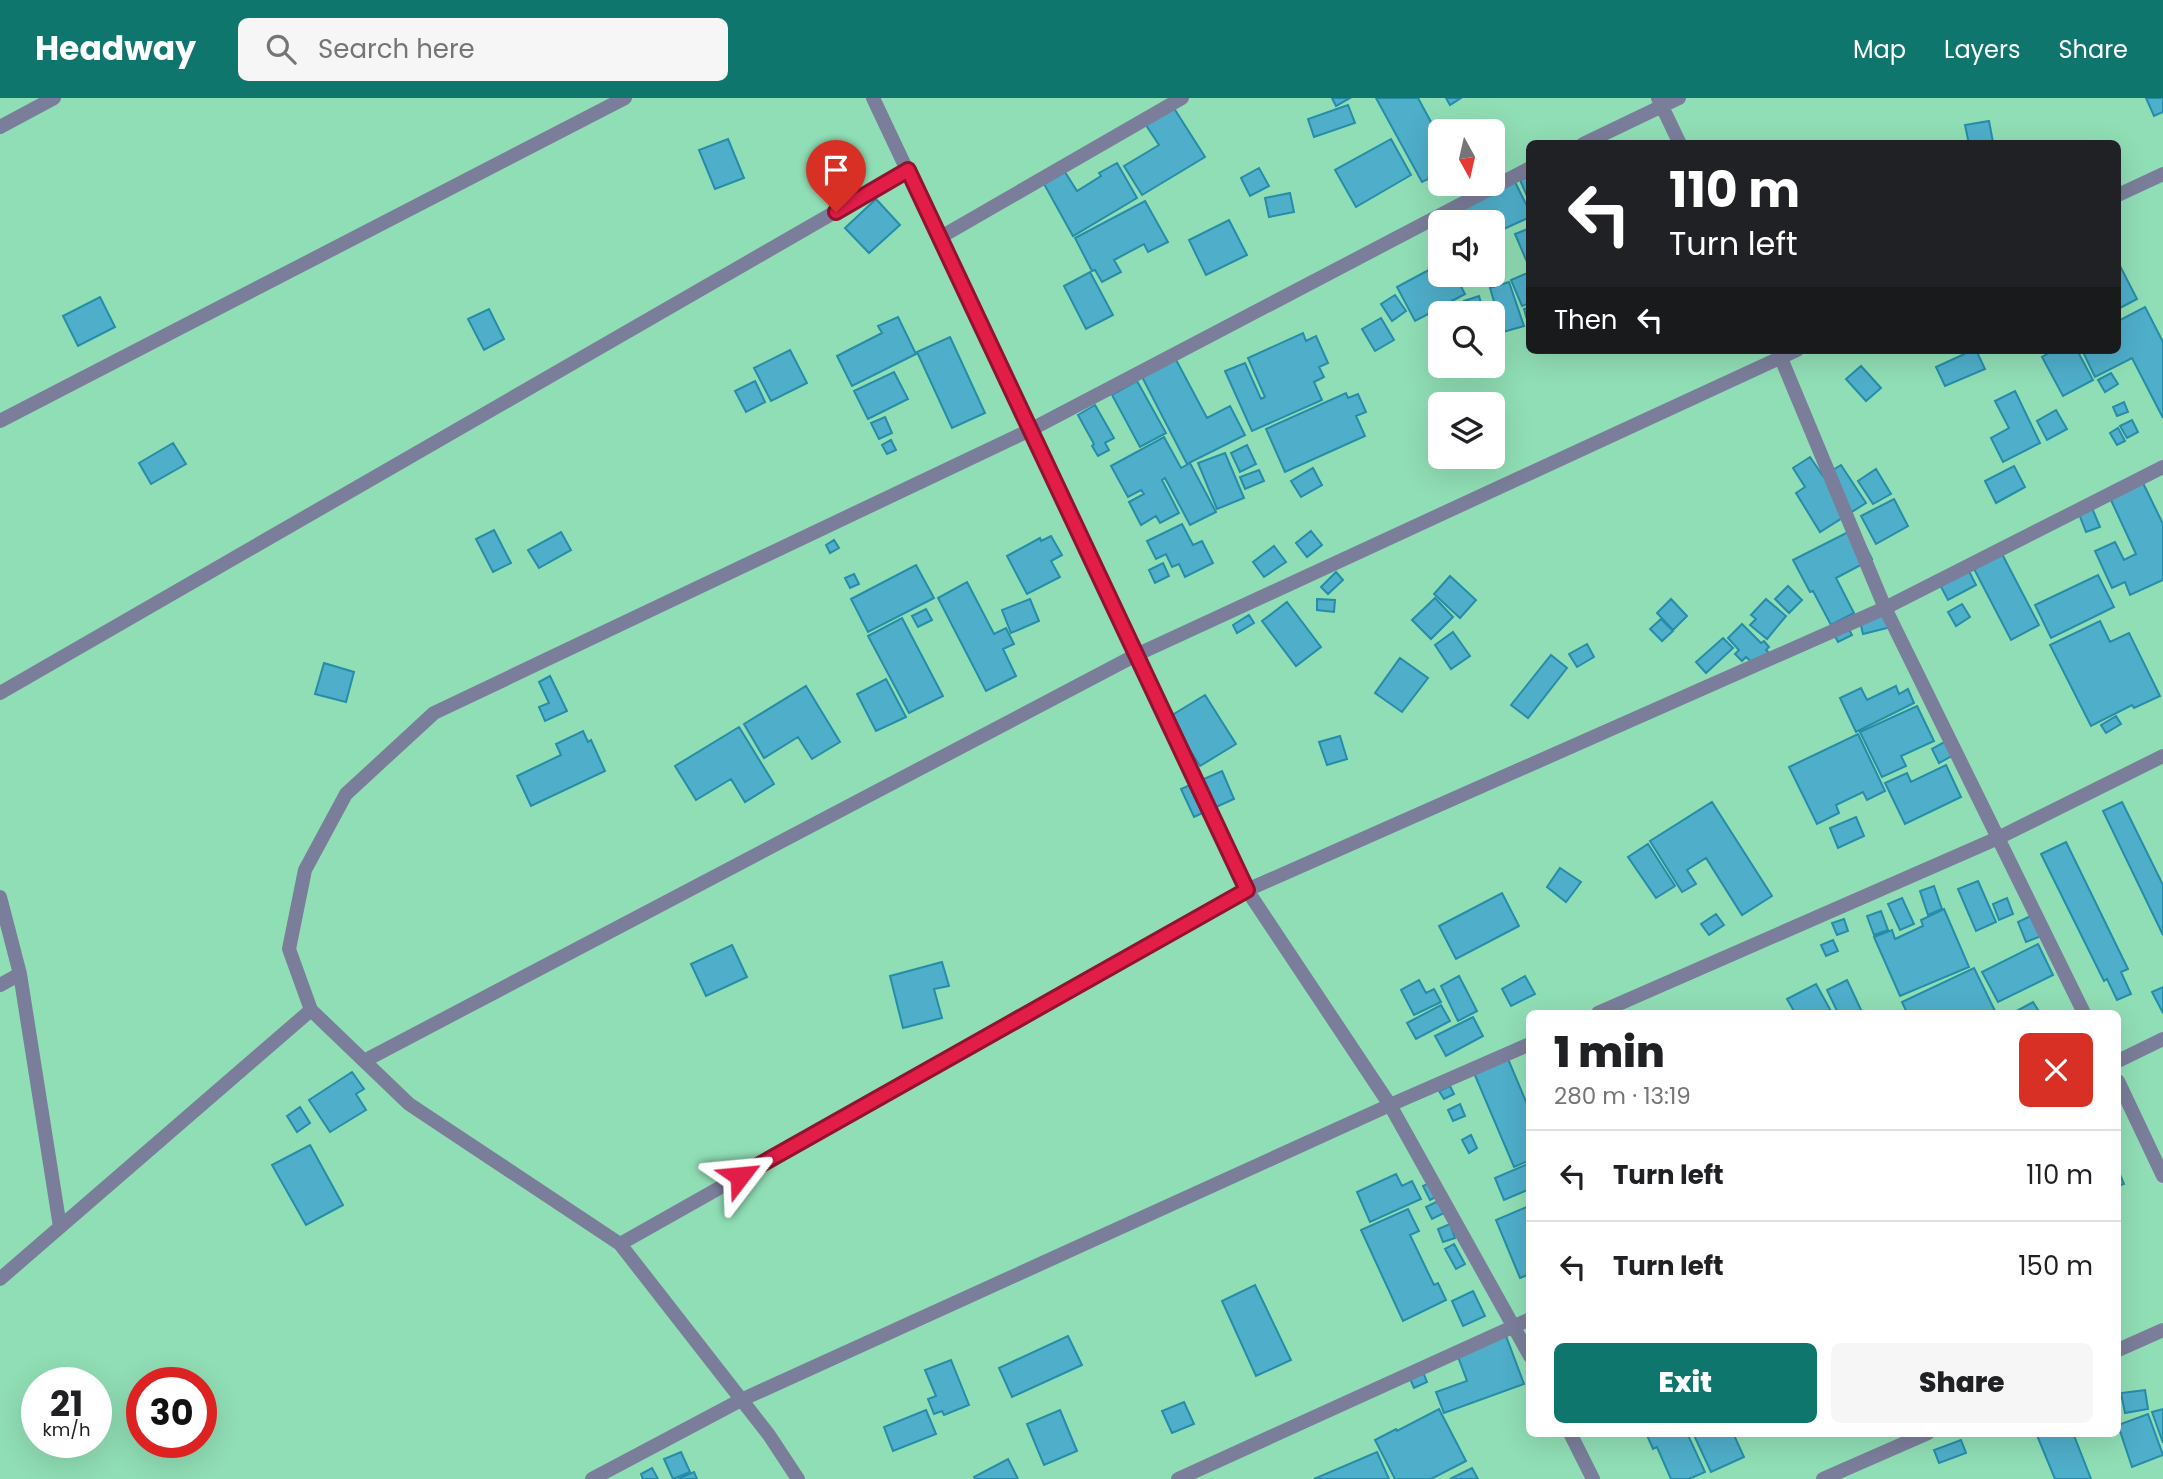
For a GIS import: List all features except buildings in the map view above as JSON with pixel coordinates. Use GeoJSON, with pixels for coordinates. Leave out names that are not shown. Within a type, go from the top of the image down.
{"type":"FeatureCollection","features":[{"type":"Feature","properties":{"kind":"street"},"geometry":{"type":"LineString","coordinates":[[0,127],[54,98]]}},
{"type":"Feature","properties":{"kind":"street"},"geometry":{"type":"LineString","coordinates":[[0,421],[625,98]]}},
{"type":"Feature","properties":{"kind":"street"},"geometry":{"type":"LineString","coordinates":[[873,98],[1247,890],[1390,1105],[1526,1348]]}},
{"type":"Feature","properties":{"kind":"street"},"geometry":{"type":"LineString","coordinates":[[939,238],[1182,98]]}},
{"type":"Feature","properties":{"kind":"street"},"geometry":{"type":"LineString","coordinates":[[1590,140],[1660,102],[1679,98]]}},
{"type":"Feature","properties":{"kind":"street"},"geometry":{"type":"LineString","coordinates":[[1660,102],[1678,140]]}},
{"type":"Feature","properties":{"kind":"street"},"geometry":{"type":"LineString","coordinates":[[0,693],[908,170]]}},
{"type":"Feature","properties":{"kind":"street"},"geometry":{"type":"LineString","coordinates":[[798,1479],[769,1435],[620,1244],[409,1104],[311,1010],[289,949],[305,870],[346,794],[434,713],[1030,430],[1526,170]]}},
{"type":"Feature","properties":{"kind":"street"},"geometry":{"type":"LineString","coordinates":[[2121,194],[2163,174]]}},
{"type":"Feature","properties":{"kind":"street"},"geometry":{"type":"LineString","coordinates":[[364,1061],[1136,654],[1779,354],[1885,608],[2083,1010]]}},
{"type":"Feature","properties":{"kind":"street"},"geometry":{"type":"LineString","coordinates":[[620,1244],[1247,890],[1885,608],[2163,467]]}},
{"type":"Feature","properties":{"kind":"street"},"geometry":{"type":"LineString","coordinates":[[1605,1010],[1998,838],[2163,757]]}},
{"type":"Feature","properties":{"kind":"street"},"geometry":{"type":"LineString","coordinates":[[0,897],[20,974],[60,1227]]}},
{"type":"Feature","properties":{"kind":"street"},"geometry":{"type":"LineString","coordinates":[[0,985],[20,974]]}},
{"type":"Feature","properties":{"kind":"street"},"geometry":{"type":"LineString","coordinates":[[0,1279],[311,1010]]}},
{"type":"Feature","properties":{"kind":"street"},"geometry":{"type":"LineString","coordinates":[[2121,1060],[2163,1039]]}},
{"type":"Feature","properties":{"kind":"street"},"geometry":{"type":"LineString","coordinates":[[593,1479],[741,1400],[1526,1046]]}},
{"type":"Feature","properties":{"kind":"street"},"geometry":{"type":"LineString","coordinates":[[2121,1087],[2163,1176]]}},
{"type":"Feature","properties":{"kind":"street"},"geometry":{"type":"LineString","coordinates":[[1178,1479],[1526,1320]]}},
{"type":"Feature","properties":{"kind":"street"},"geometry":{"type":"LineString","coordinates":[[2121,1349],[2163,1330]]}},
{"type":"Feature","properties":{"kind":"street"},"geometry":{"type":"LineString","coordinates":[[1572,1437],[1593,1479]]}},
{"type":"Feature","properties":{"kind":"street"},"geometry":{"type":"LineString","coordinates":[[1823,1479],[1919,1437]]}},
{"type":"Feature","properties":{"kind":"route"},"geometry":{"type":"LineString","coordinates":[[740,1176],[1247,890],[908,170],[836,212]]}}]}
